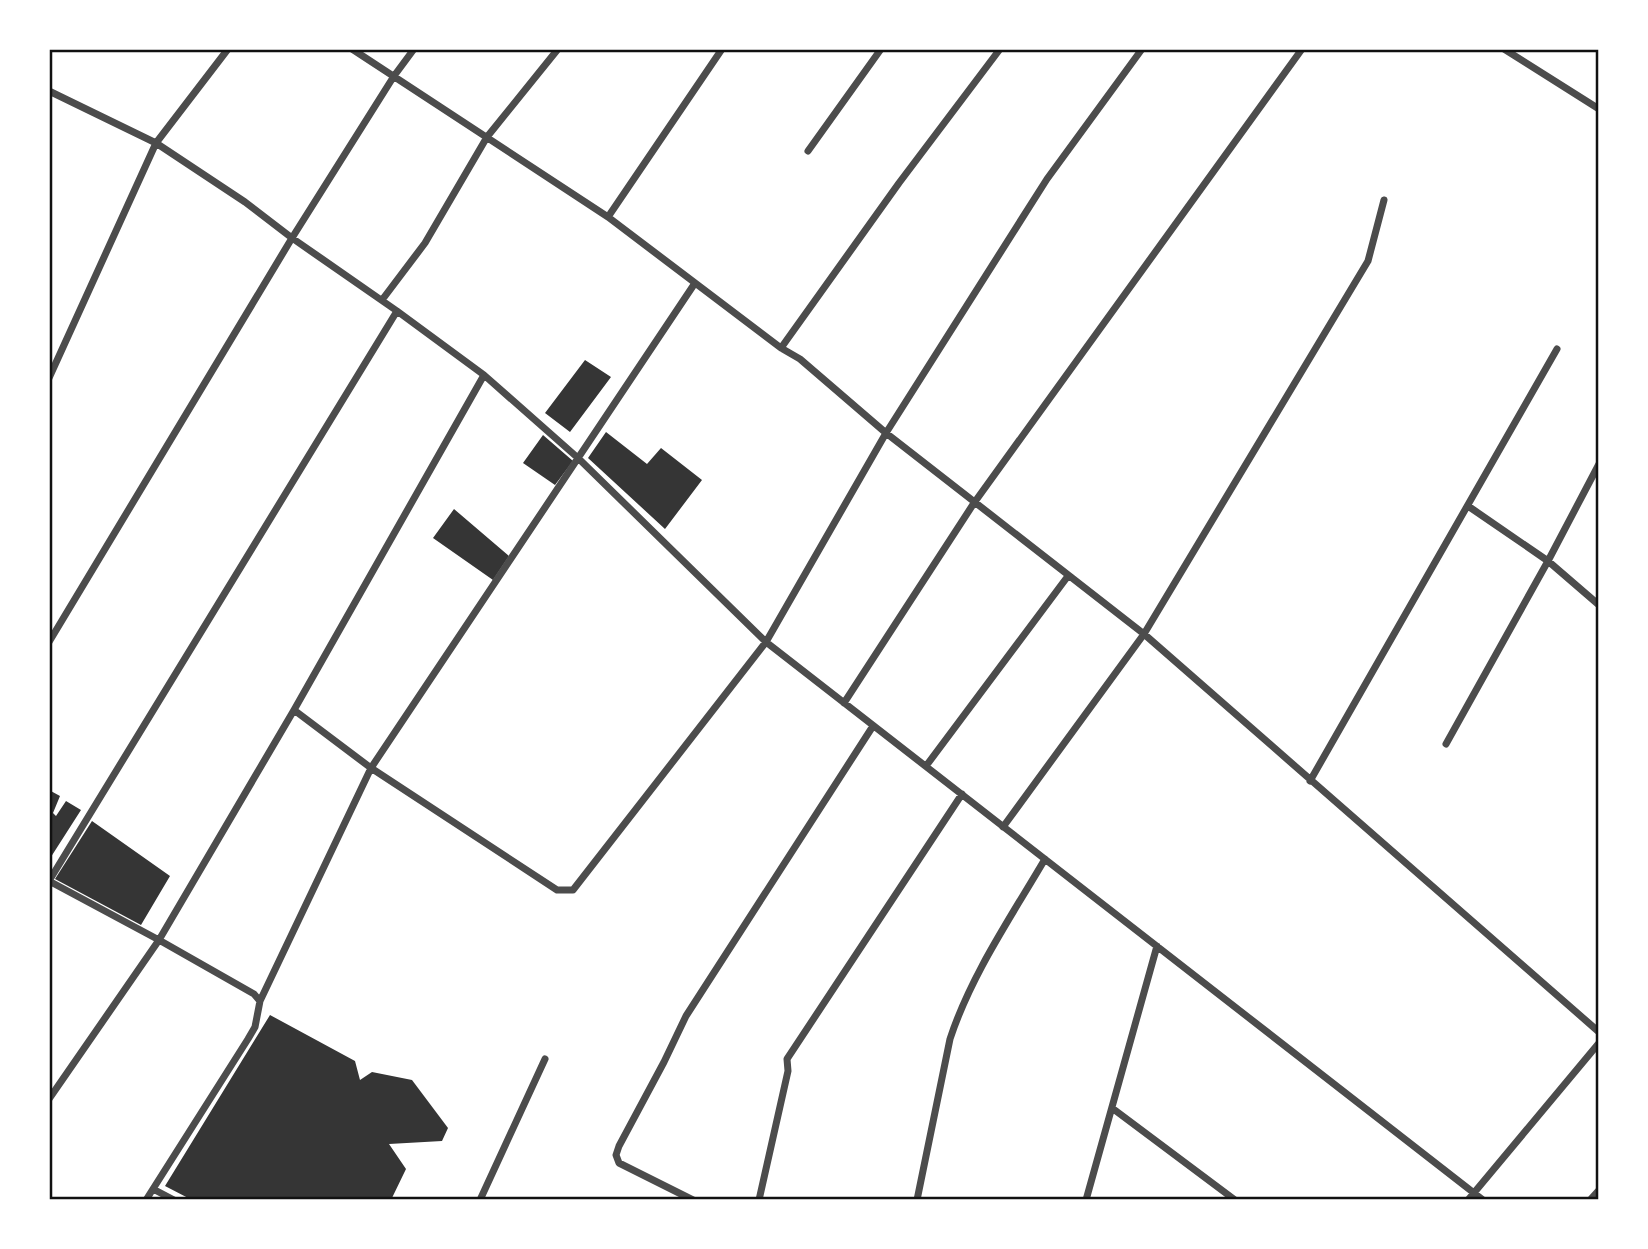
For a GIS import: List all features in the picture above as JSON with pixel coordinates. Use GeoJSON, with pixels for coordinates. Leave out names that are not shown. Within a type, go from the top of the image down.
{"type":"FeatureCollection","features":[{"type":"Feature","properties":{"kind":"street"},"geometry":{"type":"LineString","coordinates":[[49,378],[156,143],[228,49]]}},
{"type":"Feature","properties":{"kind":"street"},"geometry":{"type":"LineString","coordinates":[[352,49],[608,217],[781,348],[800,359],[886,433],[1144,634],[1599,1032]]}},
{"type":"Feature","properties":{"kind":"street"},"geometry":{"type":"LineString","coordinates":[[49,642],[292,238],[394,76],[414,49]]}},
{"type":"Feature","properties":{"kind":"street"},"geometry":{"type":"LineString","coordinates":[[382,300],[425,243],[487,137],[558,49]]}},
{"type":"Feature","properties":{"kind":"street"},"geometry":{"type":"LineString","coordinates":[[608,217],[722,49]]}},
{"type":"Feature","properties":{"kind":"street"},"geometry":{"type":"LineString","coordinates":[[808,152],[881,49]]}},
{"type":"Feature","properties":{"kind":"street"},"geometry":{"type":"LineString","coordinates":[[781,348],[899,183],[1000,49]]}},
{"type":"Feature","properties":{"kind":"street"},"geometry":{"type":"LineString","coordinates":[[294,710],[371,768],[557,890],[572,890],[766,642],[886,433],[1047,179],[1142,49]]}},
{"type":"Feature","properties":{"kind":"street"},"geometry":{"type":"LineString","coordinates":[[844,703],[974,503],[1302,49]]}},
{"type":"Feature","properties":{"kind":"street"},"geometry":{"type":"LineString","coordinates":[[1504,49],[1599,109]]}},
{"type":"Feature","properties":{"kind":"street"},"geometry":{"type":"LineString","coordinates":[[49,91],[156,143],[245,202],[484,375],[578,458],[766,642],[1483,1200]]}},
{"type":"Feature","properties":{"kind":"street"},"geometry":{"type":"LineString","coordinates":[[1003,827],[1144,634],[1368,261],[1384,200]]}},
{"type":"Feature","properties":{"kind":"street"},"geometry":{"type":"LineString","coordinates":[[146,1200],[255,1027],[261,1001],[371,768],[695,283]]}},
{"type":"Feature","properties":{"kind":"street"},"geometry":{"type":"LineString","coordinates":[[261,1001],[254,994],[159,940],[49,881],[397,311]]}},
{"type":"Feature","properties":{"kind":"street"},"geometry":{"type":"LineString","coordinates":[[1310,781],[1557,349]]}},
{"type":"Feature","properties":{"kind":"street"},"geometry":{"type":"LineString","coordinates":[[49,1100],[159,940],[294,710],[484,375]]}},
{"type":"Feature","properties":{"kind":"street"},"geometry":{"type":"LineString","coordinates":[[1447,744],[1599,464]]}},
{"type":"Feature","properties":{"kind":"street"},"geometry":{"type":"LineString","coordinates":[[1468,506],[1548,561],[1599,605]]}},
{"type":"Feature","properties":{"kind":"street"},"geometry":{"type":"LineString","coordinates":[[926,766],[1068,576]]}},
{"type":"Feature","properties":{"kind":"street"},"geometry":{"type":"LineString","coordinates":[[692,1200],[619,1163],[616,1155],[618,1146],[686,1016],[873,726]]}},
{"type":"Feature","properties":{"kind":"street"},"geometry":{"type":"LineString","coordinates":[[759,1200],[788,1071],[787,1059],[962,794]]}},
{"type":"Feature","properties":{"kind":"street"},"geometry":{"type":"LineString","coordinates":[[918,1200],[950,1039],[958,1015],[972,985],[1045,859]]}},
{"type":"Feature","properties":{"kind":"street"},"geometry":{"type":"LineString","coordinates":[[1086,1200],[1157,946]]}},
{"type":"Feature","properties":{"kind":"street"},"geometry":{"type":"LineString","coordinates":[[1468,1200],[1599,1043]]}},
{"type":"Feature","properties":{"kind":"street"},"geometry":{"type":"LineString","coordinates":[[480,1200],[545,1059]]}},
{"type":"Feature","properties":{"kind":"street"},"geometry":{"type":"LineString","coordinates":[[1112,1108],[1235,1200]]}},
{"type":"Feature","properties":{"kind":"street"},"geometry":{"type":"LineString","coordinates":[[153,1189],[174,1200]]}},
{"type":"Feature","properties":{"kind":"street"},"geometry":{"type":"LineString","coordinates":[[1590,1200],[1599,1190]]}},
{"type":"Feature","properties":{"kind":"building"},"geometry":{"type":"Polygon","coordinates":[[[585,360],[611,377],[570,432],[545,413],[585,360]]]}},
{"type":"Feature","properties":{"kind":"building"},"geometry":{"type":"Polygon","coordinates":[[[606,432],[647,464],[661,448],[702,480],[665,529],[588,458],[606,432]]]}},
{"type":"Feature","properties":{"kind":"building"},"geometry":{"type":"Polygon","coordinates":[[[543,435],[573,461],[555,485],[523,463],[543,435]]]}},
{"type":"Feature","properties":{"kind":"building"},"geometry":{"type":"Polygon","coordinates":[[[454,509],[509,556],[493,580],[433,538],[454,509]]]}},
{"type":"Feature","properties":{"kind":"building"},"geometry":{"type":"Polygon","coordinates":[[[49,790],[60,796],[53,813],[56,816],[66,801],[81,810],[49,860],[49,790]]]}},
{"type":"Feature","properties":{"kind":"building"},"geometry":{"type":"Polygon","coordinates":[[[92,821],[170,876],[141,925],[55,879],[92,821]]]}},
{"type":"Feature","properties":{"kind":"building"},"geometry":{"type":"Polygon","coordinates":[[[270,1015],[355,1061],[360,1080],[372,1072],[412,1080],[448,1128],[442,1141],[389,1144],[406,1169],[391,1200],[192,1200],[165,1186],[270,1015]]]}}]}
